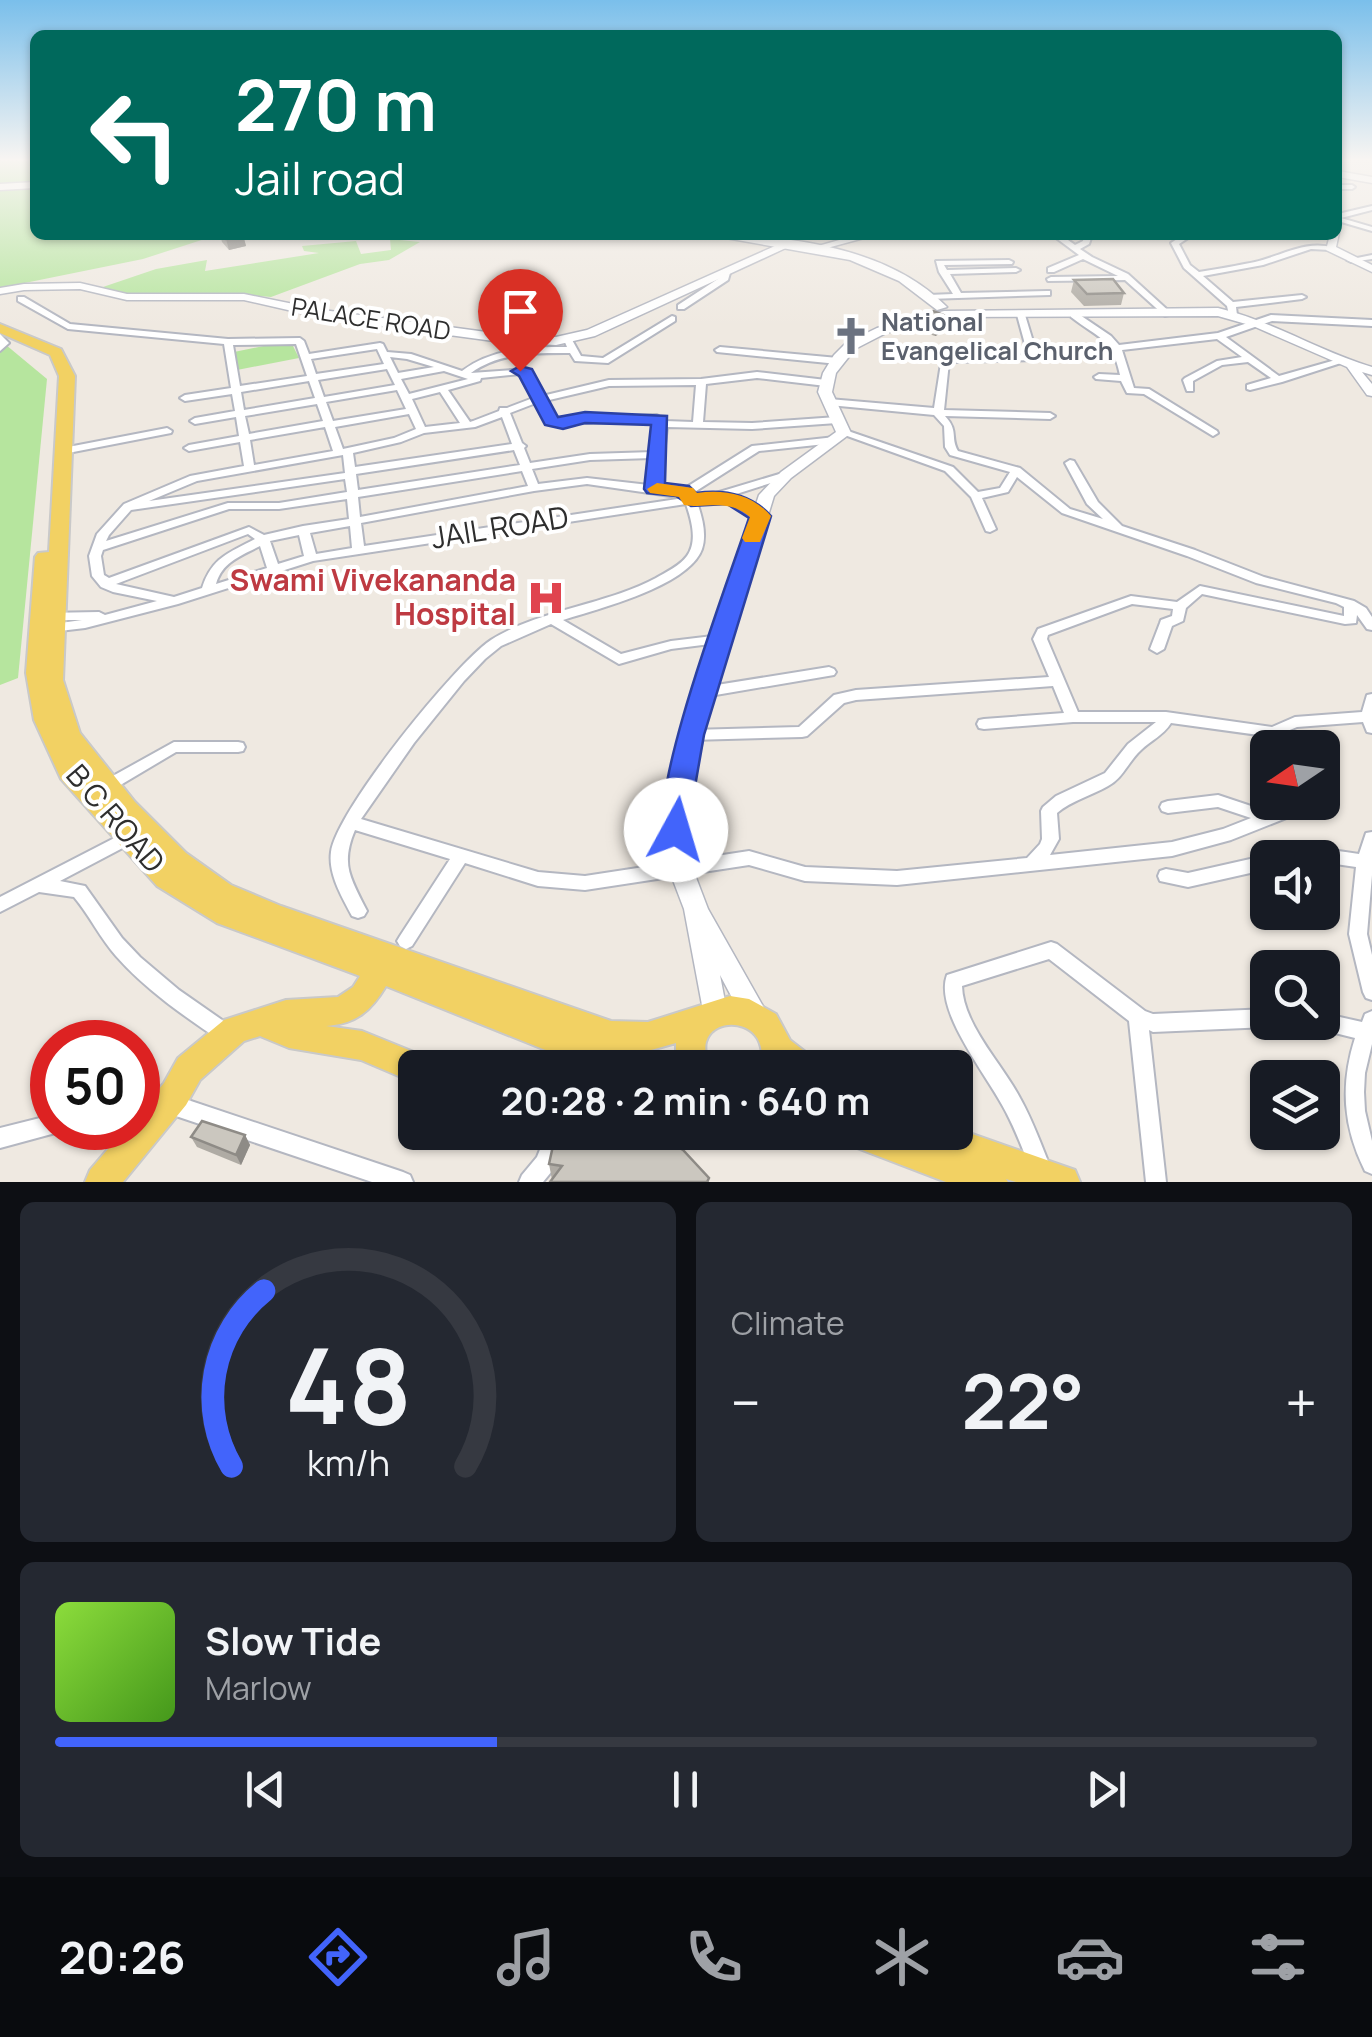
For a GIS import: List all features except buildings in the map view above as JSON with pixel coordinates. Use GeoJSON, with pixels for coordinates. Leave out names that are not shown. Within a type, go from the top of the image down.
{"type":"FeatureCollection","features":[{"type":"Feature","properties":{"kind":"main road"},"geometry":{"type":"LineString","coordinates":[[749,240],[816,248],[884,269],[932,306],[973,314],[1168,314],[1232,310],[1345,365],[1372,373]]}},
{"type":"Feature","properties":{"kind":"main road"},"geometry":{"type":"LineString","coordinates":[[816,248],[847,240]]}},
{"type":"Feature","properties":{"kind":"main road"},"geometry":{"type":"LineString","coordinates":[[1333,240],[1330,248],[1372,269]]}},
{"type":"Feature","properties":{"kind":"main road","name":"PALACE ROAD"},"geometry":{"type":"LineString","coordinates":[[0,291],[80,286],[127,297],[244,296],[358,319],[570,345],[784,245]]}},
{"type":"Feature","properties":{"kind":"main road"},"geometry":{"type":"LineString","coordinates":[[781,1050],[774,1034],[754,1015],[696,909],[680,867],[678,799],[691,735],[767,496],[839,431],[826,383],[838,361],[857,339],[907,324],[932,306]]}},
{"type":"Feature","properties":{"kind":"main road"},"geometry":{"type":"LineString","coordinates":[[1206,312],[1256,323]]}},
{"type":"Feature","properties":{"kind":"main road"},"geometry":{"type":"LineString","coordinates":[[3,334],[42,344],[62,359],[68,384],[56,483]]}},
{"type":"Feature","properties":{"kind":"main road"},"geometry":{"type":"LineString","coordinates":[[3,334],[52,359],[58,372],[47,623],[52,680],[61,715],[80,754],[177,861],[221,892],[611,1035],[648,1036],[731,1009],[754,1015]]}},
{"type":"Feature","properties":{"kind":"main road"},"geometry":{"type":"LineString","coordinates":[[1345,365],[1372,392]]}},
{"type":"Feature","properties":{"kind":"main road","name":"B C ROAD"},"geometry":{"type":"LineString","coordinates":[[47,623],[38,684],[54,743],[70,772],[166,878],[203,903],[392,956],[585,1050]]}},
{"type":"Feature","properties":{"kind":"main road"},"geometry":{"type":"LineString","coordinates":[[689,1050],[691,1036],[707,1017],[696,909]]}},
{"type":"Feature","properties":{"kind":"main road"},"geometry":{"type":"LineString","coordinates":[[160,1104],[202,1074],[220,1044],[242,1025],[286,1014],[343,1011],[356,1003],[392,956]]}},
{"type":"Feature","properties":{"kind":"main road"},"geometry":{"type":"LineString","coordinates":[[356,1003],[354,1030],[362,1046]]}},
{"type":"Feature","properties":{"kind":"main road"},"geometry":{"type":"LineString","coordinates":[[258,1020],[279,1032],[362,1046],[398,1061]]}},
{"type":"Feature","properties":{"kind":"main road"},"geometry":{"type":"LineString","coordinates":[[102,1182],[126,1150]]}},
{"type":"Feature","properties":{"kind":"main road"},"geometry":{"type":"LineString","coordinates":[[936,1150],[992,1182]]}},
{"type":"Feature","properties":{"kind":"main road"},"geometry":{"type":"LineString","coordinates":[[955,1150],[1053,1179]]}},
{"type":"Feature","properties":{"kind":"street"},"geometry":{"type":"LineString","coordinates":[[1342,219],[1372,229]]}},
{"type":"Feature","properties":{"kind":"street"},"geometry":{"type":"LineString","coordinates":[[1062,240],[1083,256],[1128,278],[1168,314]]}},
{"type":"Feature","properties":{"kind":"street"},"geometry":{"type":"LineString","coordinates":[[1074,249],[1087,240]]}},
{"type":"Feature","properties":{"kind":"street"},"geometry":{"type":"LineString","coordinates":[[1176,240],[1174,246],[1196,275],[1232,310],[1302,298]]}},
{"type":"Feature","properties":{"kind":"street"},"geometry":{"type":"LineString","coordinates":[[1309,240],[1310,247]]}},
{"type":"Feature","properties":{"kind":"street"},"geometry":{"type":"LineString","coordinates":[[1196,275],[1260,263],[1310,247],[1330,248]]}},
{"type":"Feature","properties":{"kind":"street"},"geometry":{"type":"LineString","coordinates":[[1051,274],[1083,256]]}},
{"type":"Feature","properties":{"kind":"street"},"geometry":{"type":"LineString","coordinates":[[1351,260],[1372,257]]}},
{"type":"Feature","properties":{"kind":"street"},"geometry":{"type":"LineString","coordinates":[[958,295],[943,272],[1012,266]]}},
{"type":"Feature","properties":{"kind":"street"},"geometry":{"type":"LineString","coordinates":[[1051,274],[1118,272]]}},
{"type":"Feature","properties":{"kind":"street"},"geometry":{"type":"LineString","coordinates":[[681,307],[726,273]]}},
{"type":"Feature","properties":{"kind":"street"},"geometry":{"type":"LineString","coordinates":[[1051,274],[1128,278]]}},
{"type":"Feature","properties":{"kind":"street"},"geometry":{"type":"LineString","coordinates":[[932,306],[958,295],[1047,293]]}},
{"type":"Feature","properties":{"kind":"street"},"geometry":{"type":"LineString","coordinates":[[21,299],[68,326],[228,342],[297,340],[352,473],[358,550]]}},
{"type":"Feature","properties":{"kind":"street"},"geometry":{"type":"LineString","coordinates":[[1074,314],[1108,334],[1130,391],[1148,392],[1213,433]]}},
{"type":"Feature","properties":{"kind":"street"},"geometry":{"type":"LineString","coordinates":[[1021,315],[1033,358],[946,359],[938,411],[949,426],[954,453],[1016,470],[1062,510],[1260,580],[1350,604],[1372,626]]}},
{"type":"Feature","properties":{"kind":"street"},"geometry":{"type":"LineString","coordinates":[[1116,348],[1219,336],[1282,318],[1372,323]]}},
{"type":"Feature","properties":{"kind":"street"},"geometry":{"type":"LineString","coordinates":[[462,375],[480,361],[570,345],[578,359],[606,361],[672,319]]}},
{"type":"Feature","properties":{"kind":"street"},"geometry":{"type":"LineString","coordinates":[[1219,336],[1279,380]]}},
{"type":"Feature","properties":{"kind":"street"},"geometry":{"type":"LineString","coordinates":[[228,342],[249,466]]}},
{"type":"Feature","properties":{"kind":"street"},"geometry":{"type":"LineString","coordinates":[[307,357],[378,346],[422,430]]}},
{"type":"Feature","properties":{"kind":"street"},"geometry":{"type":"LineString","coordinates":[[720,350],[838,361]]}},
{"type":"Feature","properties":{"kind":"street"},"geometry":{"type":"LineString","coordinates":[[383,354],[408,356],[462,375],[523,371],[547,418],[559,424],[585,418],[657,418],[662,424],[839,431],[937,462],[976,496],[990,529]]}},
{"type":"Feature","properties":{"kind":"street"},"geometry":{"type":"LineString","coordinates":[[1190,389],[1188,380],[1211,367],[1246,359]]}},
{"type":"Feature","properties":{"kind":"street"},"geometry":{"type":"LineString","coordinates":[[1250,386],[1345,365]]}},
{"type":"Feature","properties":{"kind":"street"},"geometry":{"type":"LineString","coordinates":[[185,398],[388,366]]}},
{"type":"Feature","properties":{"kind":"street"},"geometry":{"type":"LineString","coordinates":[[194,421],[321,401],[441,369]]}},
{"type":"Feature","properties":{"kind":"street"},"geometry":{"type":"LineString","coordinates":[[174,601],[122,592],[105,584],[95,566],[96,548],[111,522],[124,508],[150,493],[201,476],[343,452],[422,430],[467,425],[538,399],[608,383],[701,382],[757,375],[826,383]]}},
{"type":"Feature","properties":{"kind":"street"},"geometry":{"type":"LineString","coordinates":[[404,398],[484,376]]}},
{"type":"Feature","properties":{"kind":"street"},"geometry":{"type":"LineString","coordinates":[[1099,376],[1126,378]]}},
{"type":"Feature","properties":{"kind":"street"},"geometry":{"type":"LineString","coordinates":[[698,425],[701,382]]}},
{"type":"Feature","properties":{"kind":"street"},"geometry":{"type":"LineString","coordinates":[[443,389],[467,425]]}},
{"type":"Feature","properties":{"kind":"street"},"geometry":{"type":"LineString","coordinates":[[829,402],[1050,416]]}},
{"type":"Feature","properties":{"kind":"street"},"geometry":{"type":"LineString","coordinates":[[504,410],[534,488]]}},
{"type":"Feature","properties":{"kind":"street"},"geometry":{"type":"LineString","coordinates":[[189,448],[411,411]]}},
{"type":"Feature","properties":{"kind":"street"},"geometry":{"type":"LineString","coordinates":[[654,489],[662,424]]}},
{"type":"Feature","properties":{"kind":"street"},"geometry":{"type":"LineString","coordinates":[[62,451],[167,431]]}},
{"type":"Feature","properties":{"kind":"street"},"geometry":{"type":"LineString","coordinates":[[208,590],[213,573],[224,560],[262,539],[587,481],[688,496],[756,448],[839,431]]}},
{"type":"Feature","properties":{"kind":"street"},"geometry":{"type":"LineString","coordinates":[[124,508],[521,446]]}},
{"type":"Feature","properties":{"kind":"street"},"geometry":{"type":"LineString","coordinates":[[96,548],[228,506],[278,506],[590,457],[657,455]]}},
{"type":"Feature","properties":{"kind":"street"},"geometry":{"type":"LineString","coordinates":[[1070,462],[1093,504],[1118,527]]}},
{"type":"Feature","properties":{"kind":"street"},"geometry":{"type":"LineString","coordinates":[[976,496],[1004,490],[1016,470]]}},
{"type":"Feature","properties":{"kind":"street","name":"JAIL ROAD"},"geometry":{"type":"LineString","coordinates":[[47,623],[112,617],[311,558],[688,496],[717,496],[786,475]]}},
{"type":"Feature","properties":{"kind":"street"},"geometry":{"type":"LineString","coordinates":[[201,476],[206,513]]}},
{"type":"Feature","properties":{"kind":"street"},"geometry":{"type":"LineString","coordinates":[[358,911],[344,881],[339,854],[353,823],[431,710],[479,656],[506,638],[649,584],[688,563],[698,546],[688,496]]}},
{"type":"Feature","properties":{"kind":"street"},"geometry":{"type":"LineString","coordinates":[[717,496],[742,502],[760,516]]}},
{"type":"Feature","properties":{"kind":"street"},"geometry":{"type":"LineString","coordinates":[[156,529],[160,503]]}},
{"type":"Feature","properties":{"kind":"street"},"geometry":{"type":"LineString","coordinates":[[303,529],[311,558]]}},
{"type":"Feature","properties":{"kind":"street"},"geometry":{"type":"LineString","coordinates":[[105,584],[246,530],[254,530],[262,539],[274,568]]}},
{"type":"Feature","properties":{"kind":"street"},"geometry":{"type":"LineString","coordinates":[[1156,649],[1166,623],[1178,618],[1180,606],[1200,590],[1345,620],[1352,620],[1350,604]]}},
{"type":"Feature","properties":{"kind":"street"},"geometry":{"type":"LineString","coordinates":[[1073,717],[1040,639],[1043,632],[1124,602],[1180,606]]}},
{"type":"Feature","properties":{"kind":"street"},"geometry":{"type":"LineString","coordinates":[[553,620],[619,659],[659,648],[720,639]]}},
{"type":"Feature","properties":{"kind":"street"},"geometry":{"type":"LineString","coordinates":[[704,692],[829,672]]}},
{"type":"Feature","properties":{"kind":"street"},"geometry":{"type":"LineString","coordinates":[[691,735],[802,732],[847,696],[1057,681]]}},
{"type":"Feature","properties":{"kind":"street"},"geometry":{"type":"LineString","coordinates":[[984,724],[1073,717],[1166,717],[1273,732],[1296,722],[1371,714]]}},
{"type":"Feature","properties":{"kind":"street"},"geometry":{"type":"LineString","coordinates":[[1030,862],[1049,849],[1053,839],[1048,811],[1068,795],[1106,780],[1138,744],[1156,733],[1166,717]]}},
{"type":"Feature","properties":{"kind":"street"},"geometry":{"type":"LineString","coordinates":[[107,786],[174,747],[238,747]]}},
{"type":"Feature","properties":{"kind":"street"},"geometry":{"type":"LineString","coordinates":[[1168,807],[1218,801],[1250,812]]}},
{"type":"Feature","properties":{"kind":"street"},"geometry":{"type":"LineString","coordinates":[[353,823],[570,884],[749,858],[805,874],[882,878],[1184,846],[1261,820]]}},
{"type":"Feature","properties":{"kind":"street"},"geometry":{"type":"LineString","coordinates":[[0,905],[128,837]]}},
{"type":"Feature","properties":{"kind":"street"},"geometry":{"type":"LineString","coordinates":[[1372,838],[1365,862],[1358,934],[1372,992]]}},
{"type":"Feature","properties":{"kind":"street"},"geometry":{"type":"LineString","coordinates":[[392,956],[460,856]]}},
{"type":"Feature","properties":{"kind":"street"},"geometry":{"type":"LineString","coordinates":[[1340,857],[1365,862]]}},
{"type":"Feature","properties":{"kind":"street"},"geometry":{"type":"LineString","coordinates":[[1166,876],[1188,880],[1250,866]]}},
{"type":"Feature","properties":{"kind":"street"},"geometry":{"type":"LineString","coordinates":[[38,885],[79,891],[106,931],[140,968],[220,1044]]}},
{"type":"Feature","properties":{"kind":"street"},"geometry":{"type":"LineString","coordinates":[[1053,1179],[960,1014],[952,997],[953,981],[1050,950],[1138,1017],[1165,1025],[1250,1019]]}},
{"type":"Feature","properties":{"kind":"street"},"geometry":{"type":"LineString","coordinates":[[1138,1017],[1156,1182]]}},
{"type":"Feature","properties":{"kind":"street"},"geometry":{"type":"LineString","coordinates":[[1340,1024],[1369,1026],[1354,1092],[1371,1160]]}},
{"type":"Feature","properties":{"kind":"street"},"geometry":{"type":"LineString","coordinates":[[160,1105],[403,1182]]}},
{"type":"Feature","properties":{"kind":"street"},"geometry":{"type":"LineString","coordinates":[[0,1138],[30,1130]]}},
{"type":"Feature","properties":{"kind":"street"},"geometry":{"type":"LineString","coordinates":[[529,1182],[550,1150]]}},
{"type":"Feature","properties":{"kind":"green space"},"geometry":{"type":"Polygon","coordinates":[[[0,216],[30,216],[30,240],[202,240],[143,259],[0,288],[0,216]]]}},
{"type":"Feature","properties":{"kind":"green space"},"geometry":{"type":"Polygon","coordinates":[[[390,240],[420,242],[389,260],[360,264],[271,297],[227,293],[120,295],[100,288],[156,269],[207,260],[205,271],[319,253],[304,251],[302,246],[356,241],[361,254],[391,250],[390,240]]]}},
{"type":"Feature","properties":{"kind":"green space"},"geometry":{"type":"Polygon","coordinates":[[[0,340],[47,379],[18,678],[0,685],[0,340]]]}},
{"type":"Feature","properties":{"kind":"green space"},"geometry":{"type":"Polygon","coordinates":[[[278,343],[293,346],[299,358],[237,370],[234,352],[278,343]]]}},
{"type":"Feature","properties":{"kind":"slow traffic"},"geometry":{"type":"LineString","coordinates":[[657,489],[686,492],[691,500],[717,496],[749,506],[760,516],[753,538]]}},
{"type":"Feature","properties":{"kind":"place","name":"National Evangelical Church"},"geometry":{"type":"Point","coordinates":[851,336]}},
{"type":"Feature","properties":{"kind":"place","name":"Swami Vivekananda Hospital"},"geometry":{"type":"Point","coordinates":[546,598]}},
{"type":"Feature","properties":{"kind":"route"},"geometry":{"type":"LineString","coordinates":[[520,371],[526,373],[551,421],[563,424],[585,418],[661,420],[654,489],[686,492],[691,500],[717,496],[734,500],[760,516],[691,735],[676,830]]}}]}
